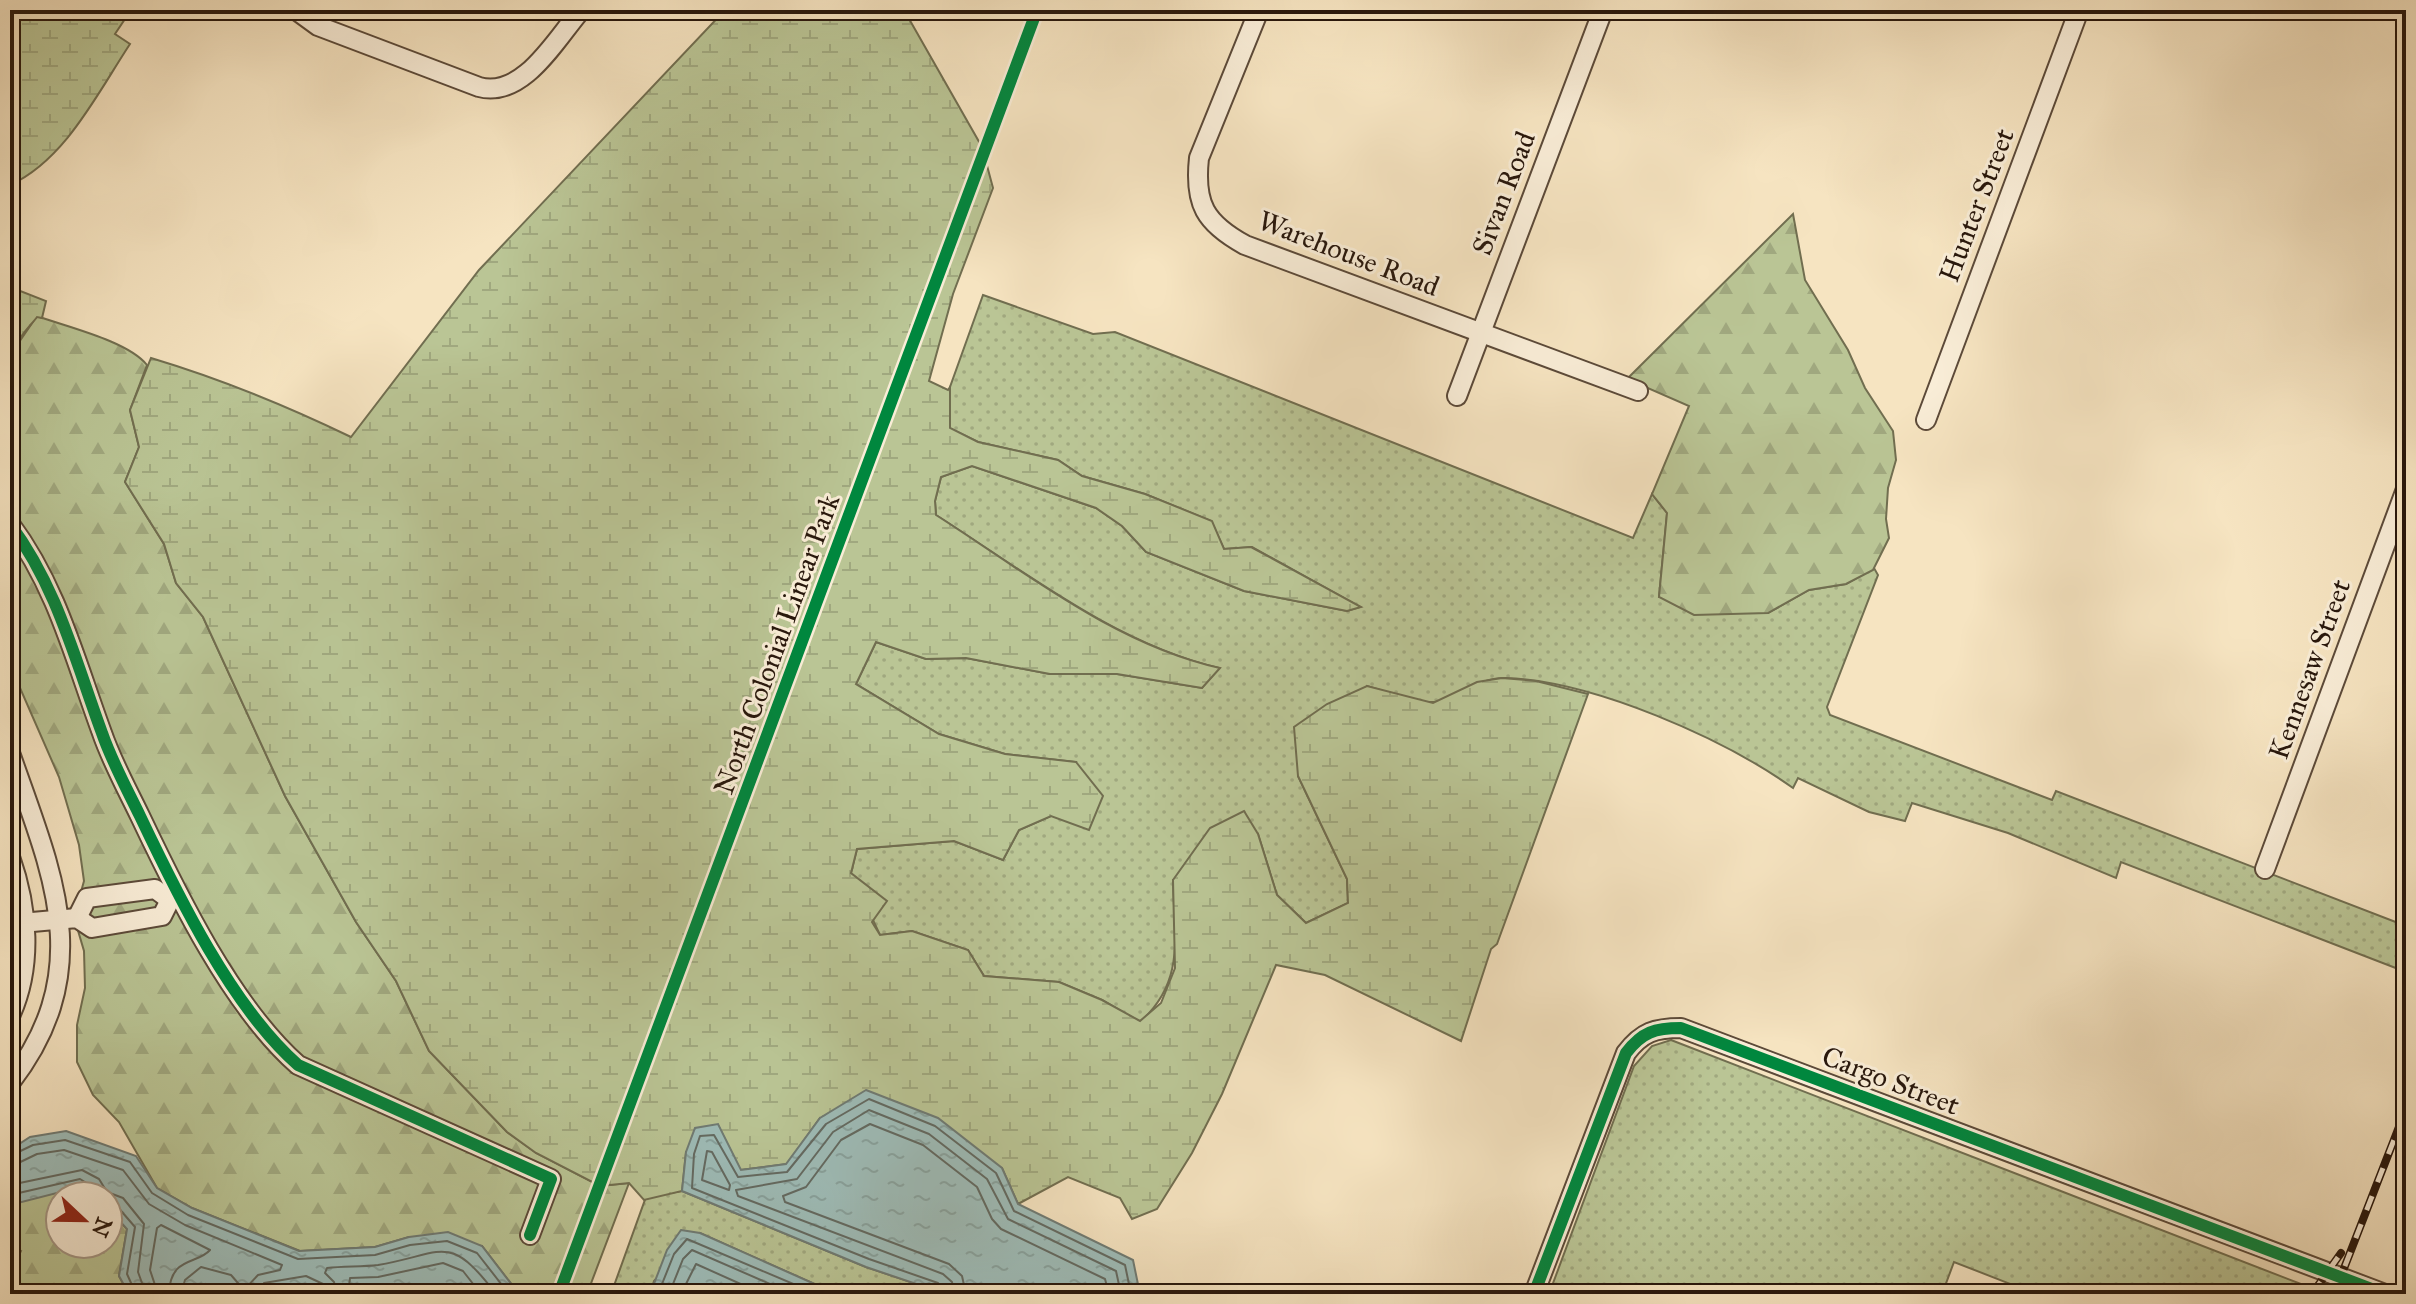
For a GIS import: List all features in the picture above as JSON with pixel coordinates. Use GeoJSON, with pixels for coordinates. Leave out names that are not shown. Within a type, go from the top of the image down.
{"type":"FeatureCollection","features":[{"type":"Feature","properties":{"kind":"street"},"geometry":{"type":"LineString","coordinates":[[296,10],[318,26],[479,87],[496,90],[523,77],[581,10]]}},
{"type":"Feature","properties":{"kind":"street","name":"Warehouse Road"},"geometry":{"type":"LineString","coordinates":[[1259,10],[1199,158],[1196,183],[1201,204],[1211,222],[1245,245],[1638,391]]}},
{"type":"Feature","properties":{"kind":"street","name":"Sivan Road"},"geometry":{"type":"LineString","coordinates":[[1457,396],[1603,10]]}},
{"type":"Feature","properties":{"kind":"street","name":"Hunter Street"},"geometry":{"type":"LineString","coordinates":[[1926,420],[2079,10]]}},
{"type":"Feature","properties":{"kind":"street","name":"Kennesaw Street"},"geometry":{"type":"LineString","coordinates":[[2265,869],[2406,489]]}},
{"type":"Feature","properties":{"kind":"street"},"geometry":{"type":"LineString","coordinates":[[10,524],[35,557],[53,591],[103,737],[174,898],[268,1038],[298,1065],[551,1179],[530,1235]]}},
{"type":"Feature","properties":{"kind":"street"},"geometry":{"type":"LineString","coordinates":[[10,753],[68,918]]}},
{"type":"Feature","properties":{"kind":"street"},"geometry":{"type":"LineString","coordinates":[[10,857],[23,974],[10,1016]]}},
{"type":"Feature","properties":{"kind":"street"},"geometry":{"type":"LineString","coordinates":[[10,1083],[35,1047],[55,994],[61,943],[68,918],[87,898],[155,889],[174,898]]}},
{"type":"Feature","properties":{"kind":"street"},"geometry":{"type":"LineString","coordinates":[[142,890],[147,919]]}},
{"type":"Feature","properties":{"kind":"street"},"geometry":{"type":"LineString","coordinates":[[18,923],[68,918],[92,928],[162,916],[174,898]]}},
{"type":"Feature","properties":{"kind":"street","name":"Cargo Street"},"geometry":{"type":"LineString","coordinates":[[1534,1294],[1626,1053],[1638,1038],[1655,1028],[1681,1028],[2385,1294]]}},
{"type":"Feature","properties":{"kind":"green space"},"geometry":{"type":"Polygon","coordinates":[[[10,10],[131,10],[115,34],[130,44],[92,104],[47,159],[30,174],[10,185],[10,10]]]}},
{"type":"Feature","properties":{"kind":"green space"},"geometry":{"type":"Polygon","coordinates":[[[725,10],[904,10],[982,147],[993,188],[953,294],[929,381],[948,390],[950,387],[950,428],[978,442],[1058,460],[1082,476],[1145,494],[1212,521],[1224,549],[1251,547],[1361,607],[1347,611],[1244,591],[1146,552],[1122,526],[1096,508],[972,466],[941,477],[935,501],[936,515],[1108,625],[1182,657],[1220,668],[1202,688],[1117,674],[1050,674],[966,658],[926,659],[876,642],[856,684],[939,734],[1005,754],[1076,762],[1103,796],[1089,830],[1051,816],[1019,830],[1003,860],[954,841],[857,849],[851,873],[887,901],[872,922],[880,935],[912,931],[968,950],[984,976],[1059,982],[1102,1000],[1140,1021],[1161,1003],[1175,968],[1173,880],[1210,828],[1244,811],[1258,834],[1277,895],[1306,923],[1348,903],[1347,879],[1298,776],[1294,727],[1327,704],[1367,686],[1433,703],[1477,682],[1502,678],[1536,681],[1588,694],[1497,944],[1491,949],[1461,1041],[1325,975],[1276,965],[1222,1094],[1192,1153],[1157,1209],[1132,1219],[1120,1198],[1068,1177],[1018,1204],[1002,1168],[820,1118],[787,1164],[740,1170],[718,1125],[686,1152],[682,1191],[644,1200],[629,1183],[600,1186],[536,1153],[507,1132],[429,1051],[396,981],[356,922],[285,796],[203,617],[176,583],[164,544],[125,482],[139,447],[130,410],[151,358],[252,393],[351,437],[479,270],[725,10]]]}},
{"type":"Feature","properties":{"kind":"green space"},"geometry":{"type":"Polygon","coordinates":[[[1793,214],[1805,280],[1848,350],[1865,388],[1893,431],[1896,460],[1888,488],[1886,519],[1889,538],[1873,570],[1846,584],[1809,590],[1768,613],[1694,615],[1659,597],[1667,513],[1652,494],[1689,406],[1627,379],[1793,214]]]}},
{"type":"Feature","properties":{"kind":"green space"},"geometry":{"type":"Polygon","coordinates":[[[10,287],[46,301],[42,318],[37,317],[17,343],[11,366],[17,478],[10,520],[10,287]]]}},
{"type":"Feature","properties":{"kind":"green space"},"geometry":{"type":"Polygon","coordinates":[[[983,295],[1093,334],[1115,332],[1633,538],[1652,494],[1667,513],[1659,597],[1768,613],[1809,590],[1846,584],[1874,568],[1878,575],[1827,707],[1830,715],[2052,800],[2056,791],[2406,926],[2406,972],[2121,862],[2116,878],[2008,833],[1912,803],[1905,821],[1869,812],[1798,778],[1793,788],[1731,750],[1656,715],[1578,689],[1506,678],[1485,681],[1432,702],[1408,699],[1367,686],[1298,776],[1347,879],[1348,903],[1306,923],[1277,895],[1258,834],[1173,880],[1175,939],[1171,974],[1155,1006],[1140,1022],[1102,1000],[1059,982],[984,976],[968,950],[912,931],[880,935],[851,873],[857,849],[954,841],[1003,860],[1019,830],[1051,816],[1076,762],[1005,754],[939,734],[856,684],[876,642],[926,659],[966,658],[1050,674],[1117,674],[1202,688],[1219,668],[1181,657],[1107,624],[936,515],[935,501],[941,477],[972,466],[1096,508],[1122,526],[1146,552],[1244,591],[1347,611],[1360,607],[1252,547],[1224,549],[1211,521],[1145,494],[1082,476],[1058,460],[978,442],[949,428],[950,387],[983,295]]]}},
{"type":"Feature","properties":{"kind":"green space"},"geometry":{"type":"Polygon","coordinates":[[[37,316],[112,342],[138,356],[147,365],[130,410],[139,447],[125,482],[164,544],[176,583],[203,617],[285,796],[356,922],[396,981],[429,1051],[507,1132],[536,1153],[600,1186],[629,1183],[587,1294],[519,1294],[482,1246],[409,1237],[375,1247],[300,1251],[192,1208],[157,1188],[119,1122],[93,1095],[77,1062],[77,1025],[85,988],[84,951],[74,917],[84,881],[79,845],[59,777],[13,672],[10,641],[11,383],[15,348],[37,316]]]}},
{"type":"Feature","properties":{"kind":"green space"},"geometry":{"type":"Polygon","coordinates":[[[1671,1040],[2306,1286],[2298,1294],[2282,1294],[2271,1286],[2266,1294],[2036,1294],[1954,1262],[1942,1294],[1549,1294],[1634,1066],[1652,1046],[1671,1040]]]}},
{"type":"Feature","properties":{"kind":"green space"},"geometry":{"type":"Polygon","coordinates":[[[682,1191],[866,1267],[946,1294],[837,1294],[700,1233],[654,1281],[650,1294],[611,1294],[646,1197],[682,1191]]]}},
{"type":"Feature","properties":{"kind":"green space"},"geometry":{"type":"Polygon","coordinates":[[[44,1195],[44,1260],[122,1260],[119,1276],[129,1294],[10,1294],[10,1274],[21,1251],[10,1245],[11,1203],[44,1195]]]}},
{"type":"Feature","properties":{"kind":"green space"},"geometry":{"type":"Polygon","coordinates":[[[306,1284],[324,1294],[243,1294],[306,1284]]]}},
{"type":"Feature","properties":{"kind":"water"},"geometry":{"type":"Polygon","coordinates":[[[866,1090],[938,1118],[1002,1168],[1018,1204],[1133,1260],[1140,1294],[946,1294],[866,1267],[682,1191],[686,1152],[695,1128],[718,1124],[741,1170],[786,1164],[820,1118],[866,1090]]]}},
{"type":"Feature","properties":{"kind":"water"},"geometry":{"type":"Polygon","coordinates":[[[66,1131],[136,1156],[157,1188],[192,1208],[299,1251],[375,1247],[409,1237],[448,1232],[482,1246],[519,1294],[324,1294],[306,1284],[231,1294],[206,1284],[196,1294],[129,1294],[119,1276],[127,1229],[124,1226],[124,1180],[44,1180],[44,1196],[10,1205],[10,1150],[30,1137],[66,1131]]]}},
{"type":"Feature","properties":{"kind":"water"},"geometry":{"type":"Polygon","coordinates":[[[681,1230],[700,1233],[837,1294],[650,1294],[667,1250],[681,1230]]]}},
{"type":"Feature","properties":{"kind":"railway"},"geometry":{"type":"LineString","coordinates":[[2334,1294],[2406,1109]]}},
{"type":"Feature","properties":{"kind":"railway"},"geometry":{"type":"LineString","coordinates":[[2312,1294],[2341,1253]]}},
{"type":"Feature","properties":{"kind":"cycle path","name":"North Colonial Linear Park"},"geometry":{"type":"LineString","coordinates":[[559,1294],[1037,10]]}},
{"type":"Feature","properties":{"kind":"cycle path"},"geometry":{"type":"LineString","coordinates":[[10,524],[53,599],[110,754],[155,847],[208,949],[251,1013],[298,1065],[551,1179],[530,1235]]}},
{"type":"Feature","properties":{"kind":"cycle path"},"geometry":{"type":"LineString","coordinates":[[1534,1294],[1626,1053],[1650,1033],[1681,1028],[2385,1294]]}}]}
